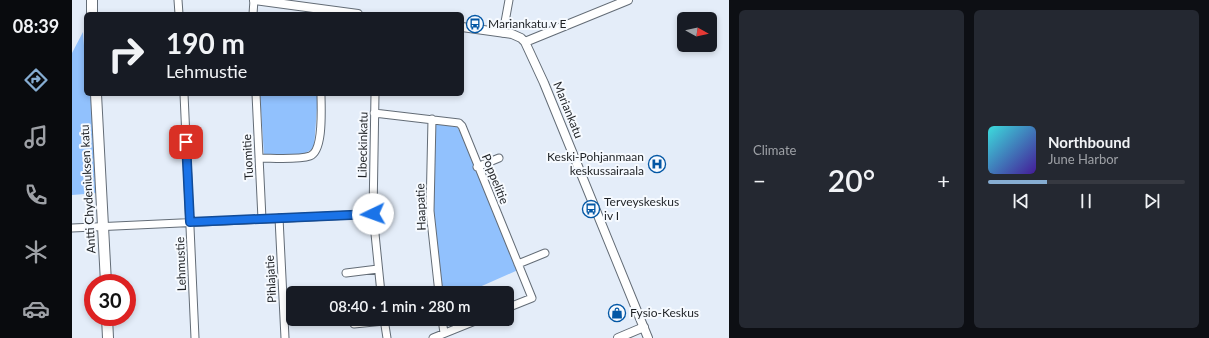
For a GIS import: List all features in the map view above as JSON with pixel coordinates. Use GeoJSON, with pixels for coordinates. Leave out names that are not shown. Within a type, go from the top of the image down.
{"type":"FeatureCollection","features":[{"type":"Feature","properties":{"kind":"main road"},"geometry":{"type":"LineString","coordinates":[[92,0],[92,12]]}},
{"type":"Feature","properties":{"kind":"main road","name":"Antti Chydeniuksen katu"},"geometry":{"type":"LineString","coordinates":[[96,96],[106,274]]}},
{"type":"Feature","properties":{"kind":"main road"},"geometry":{"type":"LineString","coordinates":[[107,326],[108,338]]}},
{"type":"Feature","properties":{"kind":"street"},"geometry":{"type":"LineString","coordinates":[[178,0],[179,12]]}},
{"type":"Feature","properties":{"kind":"street"},"geometry":{"type":"LineString","coordinates":[[253,12],[254,0],[296,3],[326,12]]}},
{"type":"Feature","properties":{"kind":"street"},"geometry":{"type":"LineString","coordinates":[[503,33],[509,0]]}},
{"type":"Feature","properties":{"kind":"street"},"geometry":{"type":"LineString","coordinates":[[464,27],[517,36],[525,42],[628,0]]}},
{"type":"Feature","properties":{"kind":"street","name":"Mariankatu"},"geometry":{"type":"LineString","coordinates":[[525,42],[544,82],[648,338]]}},
{"type":"Feature","properties":{"kind":"street","name":"Lehmustie"},"geometry":{"type":"LineString","coordinates":[[184,96],[195,338]]}},
{"type":"Feature","properties":{"kind":"street","name":"Tuomitie"},"geometry":{"type":"LineString","coordinates":[[256,96],[262,219]]}},
{"type":"Feature","properties":{"kind":"street"},"geometry":{"type":"LineString","coordinates":[[259,158],[305,157],[317,150],[319,140],[321,96]]}},
{"type":"Feature","properties":{"kind":"street","name":"Libeckinkatu"},"geometry":{"type":"LineString","coordinates":[[375,96],[373,214],[380,286]]}},
{"type":"Feature","properties":{"kind":"street","name":"Poppelitie"},"geometry":{"type":"LineString","coordinates":[[374,113],[432,119],[459,123],[462,126],[477,167],[532,298],[514,305]]}},
{"type":"Feature","properties":{"kind":"street","name":"Haapatie"},"geometry":{"type":"LineString","coordinates":[[432,119],[430,211],[438,286]]}},
{"type":"Feature","properties":{"kind":"street"},"geometry":{"type":"LineString","coordinates":[[477,167],[499,158]]}},
{"type":"Feature","properties":{"kind":"street"},"geometry":{"type":"LineString","coordinates":[[72,228],[373,214]]}},
{"type":"Feature","properties":{"kind":"street","name":"Pihlajatie"},"geometry":{"type":"LineString","coordinates":[[279,218],[285,338]]}},
{"type":"Feature","properties":{"kind":"street"},"geometry":{"type":"LineString","coordinates":[[518,264],[545,253]]}},
{"type":"Feature","properties":{"kind":"street"},"geometry":{"type":"LineString","coordinates":[[346,273],[378,269]]}},
{"type":"Feature","properties":{"kind":"street"},"geometry":{"type":"LineString","coordinates":[[385,326],[387,338]]}},
{"type":"Feature","properties":{"kind":"street"},"geometry":{"type":"LineString","coordinates":[[443,326],[444,333]]}},
{"type":"Feature","properties":{"kind":"street"},"geometry":{"type":"LineString","coordinates":[[433,338],[462,326]]}},
{"type":"Feature","properties":{"kind":"street"},"geometry":{"type":"LineString","coordinates":[[618,338],[644,327]]}},
{"type":"Feature","properties":{"kind":"shaded area"},"geometry":{"type":"Polygon","coordinates":[[[83,32],[84,96],[92,96],[98,193],[72,195],[72,53],[83,32]]]}},
{"type":"Feature","properties":{"kind":"shaded area"},"geometry":{"type":"Polygon","coordinates":[[[260,96],[318,96],[314,148],[304,154],[264,155],[260,96]]]}},
{"type":"Feature","properties":{"kind":"shaded area"},"geometry":{"type":"Polygon","coordinates":[[[436,124],[457,127],[461,133],[518,270],[482,286],[440,286],[433,208],[436,124]]]}},
{"type":"Feature","properties":{"kind":"place","name":"Mariankatu v E"},"geometry":{"type":"Point","coordinates":[475,24]}},
{"type":"Feature","properties":{"kind":"place","name":"Keski-Pohjanmaan keskussairaala"},"geometry":{"type":"Point","coordinates":[657,164]}},
{"type":"Feature","properties":{"kind":"place","name":"Terveyskeskus iv I"},"geometry":{"type":"Point","coordinates":[591,209]}},
{"type":"Feature","properties":{"kind":"place","name":"Fysio-Keskus"},"geometry":{"type":"Point","coordinates":[617,313]}},
{"type":"Feature","properties":{"kind":"route"},"geometry":{"type":"LineString","coordinates":[[186,142],[190,222],[373,214]]}}]}
